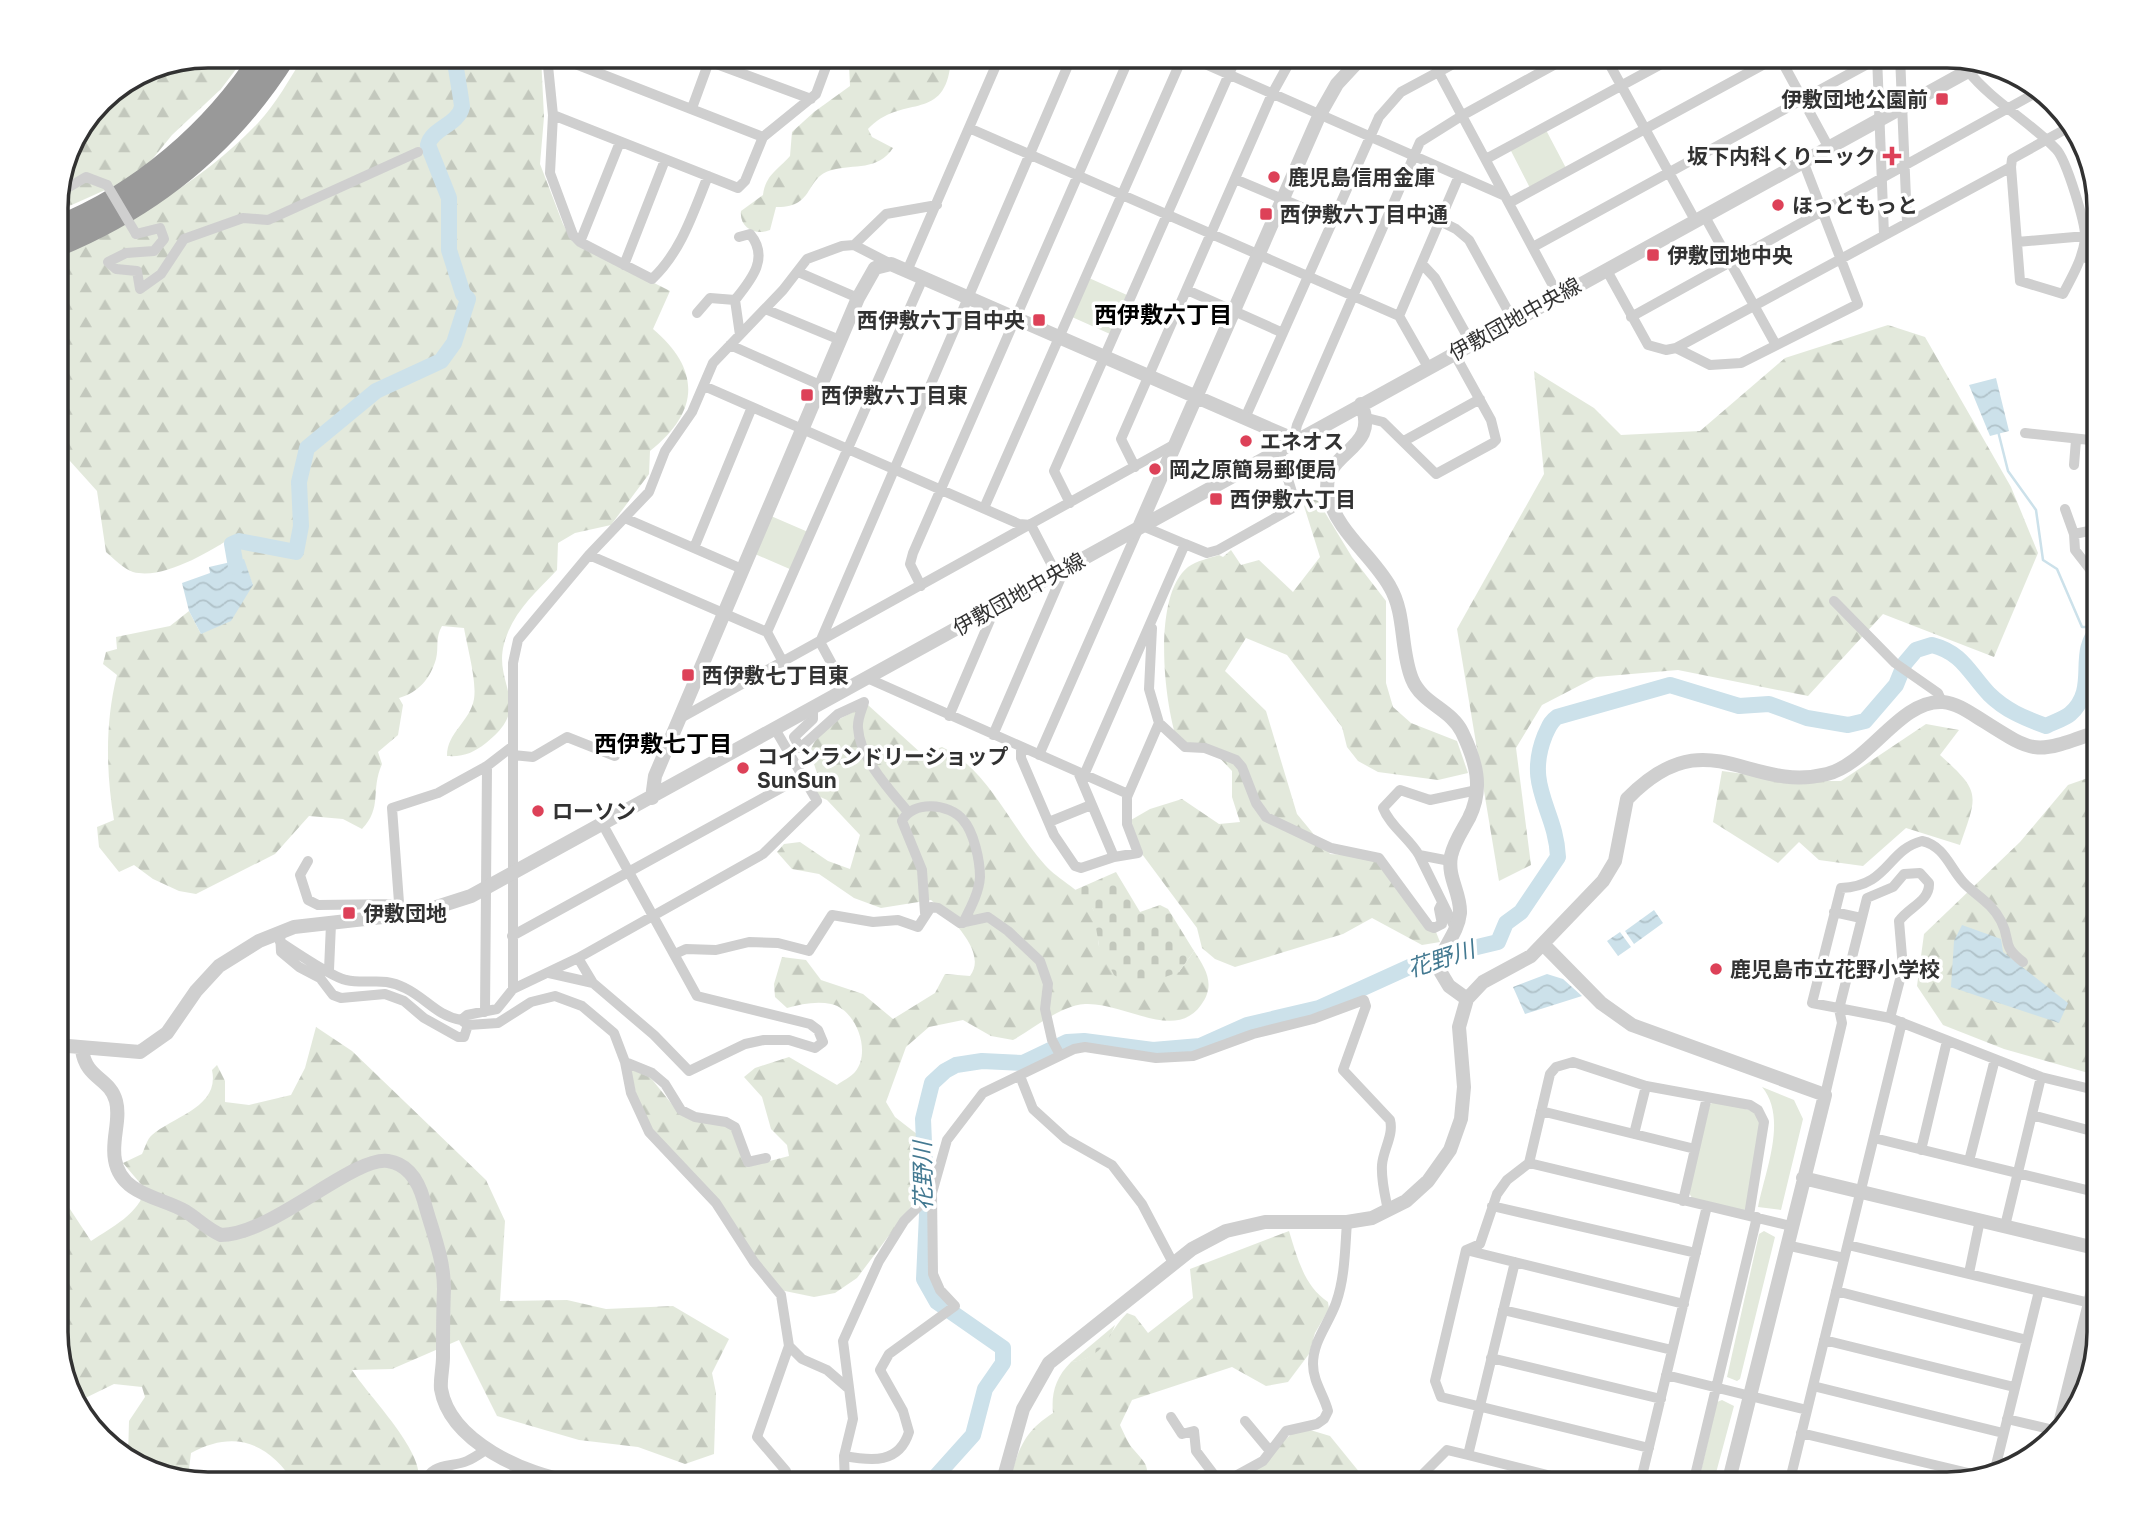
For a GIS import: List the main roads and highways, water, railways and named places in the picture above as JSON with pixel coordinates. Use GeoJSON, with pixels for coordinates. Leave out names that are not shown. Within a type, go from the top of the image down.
{"type":"FeatureCollection","features":[{"type":"Feature","properties":{"kind":"highway"},"geometry":{"type":"LineString","coordinates":[[69,220],[125,191],[178,152],[225,105],[252,68]]}},
{"type":"Feature","properties":{"kind":"highway"},"geometry":{"type":"LineString","coordinates":[[69,241],[135,209],[190,169],[242,117],[277,68]]}},
{"type":"Feature","properties":{"kind":"water"},"geometry":{"type":"Polygon","coordinates":[[[1996,378],[2009,431],[1990,436],[1969,385],[1996,378]]]}},
{"type":"Feature","properties":{"kind":"water"},"geometry":{"type":"Polygon","coordinates":[[[244,559],[253,585],[231,621],[201,634],[189,611],[182,583],[210,573],[209,567],[244,559]]]}},
{"type":"Feature","properties":{"kind":"water"},"geometry":{"type":"Polygon","coordinates":[[[1654,910],[1663,923],[1634,944],[1625,931],[1654,910]]]}},
{"type":"Feature","properties":{"kind":"water"},"geometry":{"type":"Polygon","coordinates":[[[1962,925],[2001,939],[2003,952],[2068,1003],[2059,1023],[1951,987],[1954,941],[1962,925]]]}},
{"type":"Feature","properties":{"kind":"water"},"geometry":{"type":"Polygon","coordinates":[[[1620,932],[1631,947],[1618,956],[1607,941],[1620,932]]]}},
{"type":"Feature","properties":{"kind":"water"},"geometry":{"type":"Polygon","coordinates":[[[1547,974],[1563,979],[1582,996],[1525,1014],[1513,987],[1547,974]]]}},
{"type":"Feature","properties":{"kind":"waterway"},"geometry":{"type":"LineString","coordinates":[[236,567],[232,544],[239,541],[296,552],[301,526],[299,482],[307,448],[376,391],[441,361],[454,343],[468,299],[463,294],[449,250],[449,198],[428,145],[434,134],[460,113],[462,107],[456,68]]}},
{"type":"Feature","properties":{"kind":"waterway"},"geometry":{"type":"LineString","coordinates":[[1998,431],[2008,471],[2036,510],[2043,560],[2057,569],[2082,627],[2087,627]]}},
{"type":"Feature","properties":{"kind":"waterway","name":"花野川"},"geometry":{"type":"LineString","coordinates":[[940,1472],[973,1435],[985,1389],[1003,1363],[1003,1348],[937,1302],[924,1279],[927,1214],[923,1119],[932,1083],[945,1071],[956,1065],[982,1061],[1023,1063],[1067,1042],[1084,1041],[1153,1050],[1200,1046],[1247,1025],[1319,1008],[1427,959],[1498,942],[1506,923],[1521,912],[1558,857],[1556,840],[1539,784],[1538,769],[1539,753],[1545,735],[1557,717],[1670,685],[1739,706],[1769,704],[1807,718],[1848,725],[1865,721],[1896,685],[1905,663],[1916,650],[1932,645],[1958,658],[2002,705],[2046,726],[2068,716],[2079,704],[2084,693],[2087,660]]}},
{"type":"Feature","properties":{"kind":"place","name":"伊敷団地公園前"},"geometry":{"type":"Point","coordinates":[1942,99]}},
{"type":"Feature","properties":{"kind":"place","name":"坂下内科くりニック"},"geometry":{"type":"Point","coordinates":[1892,156]}},
{"type":"Feature","properties":{"kind":"place","name":"鹿児島信用金庫"},"geometry":{"type":"Point","coordinates":[1274,177]}},
{"type":"Feature","properties":{"kind":"place","name":"ほっともっと"},"geometry":{"type":"Point","coordinates":[1778,205]}},
{"type":"Feature","properties":{"kind":"place","name":"西伊敷六丁目中通"},"geometry":{"type":"Point","coordinates":[1266,214]}},
{"type":"Feature","properties":{"kind":"place","name":"伊敷団地中央"},"geometry":{"type":"Point","coordinates":[1653,255]}},
{"type":"Feature","properties":{"kind":"place","name":"西伊敷六丁目中央"},"geometry":{"type":"Point","coordinates":[1039,320]}},
{"type":"Feature","properties":{"kind":"place","name":"西伊敷六丁目東"},"geometry":{"type":"Point","coordinates":[807,395]}},
{"type":"Feature","properties":{"kind":"place","name":"エネオス"},"geometry":{"type":"Point","coordinates":[1246,441]}},
{"type":"Feature","properties":{"kind":"place","name":"岡之原簡易郵便局"},"geometry":{"type":"Point","coordinates":[1155,469]}},
{"type":"Feature","properties":{"kind":"place","name":"西伊敷六丁目"},"geometry":{"type":"Point","coordinates":[1216,499]}},
{"type":"Feature","properties":{"kind":"place","name":"西伊敷七丁目東"},"geometry":{"type":"Point","coordinates":[688,675]}},
{"type":"Feature","properties":{"kind":"place","name":"コインランドリーショップ SunSun"},"geometry":{"type":"Point","coordinates":[743,768]}},
{"type":"Feature","properties":{"kind":"place","name":"ローソン"},"geometry":{"type":"Point","coordinates":[538,811]}},
{"type":"Feature","properties":{"kind":"place","name":"伊敷団地"},"geometry":{"type":"Point","coordinates":[349,913]}},
{"type":"Feature","properties":{"kind":"place","name":"鹿児島市立花野小学校"},"geometry":{"type":"Point","coordinates":[1716,969]}},
{"type":"Feature","properties":{"kind":"district","name":"西伊敷六丁目"},"geometry":{"type":"Point","coordinates":[1163,315]}},
{"type":"Feature","properties":{"kind":"district","name":"西伊敷七丁目"},"geometry":{"type":"Point","coordinates":[663,744]}}]}
